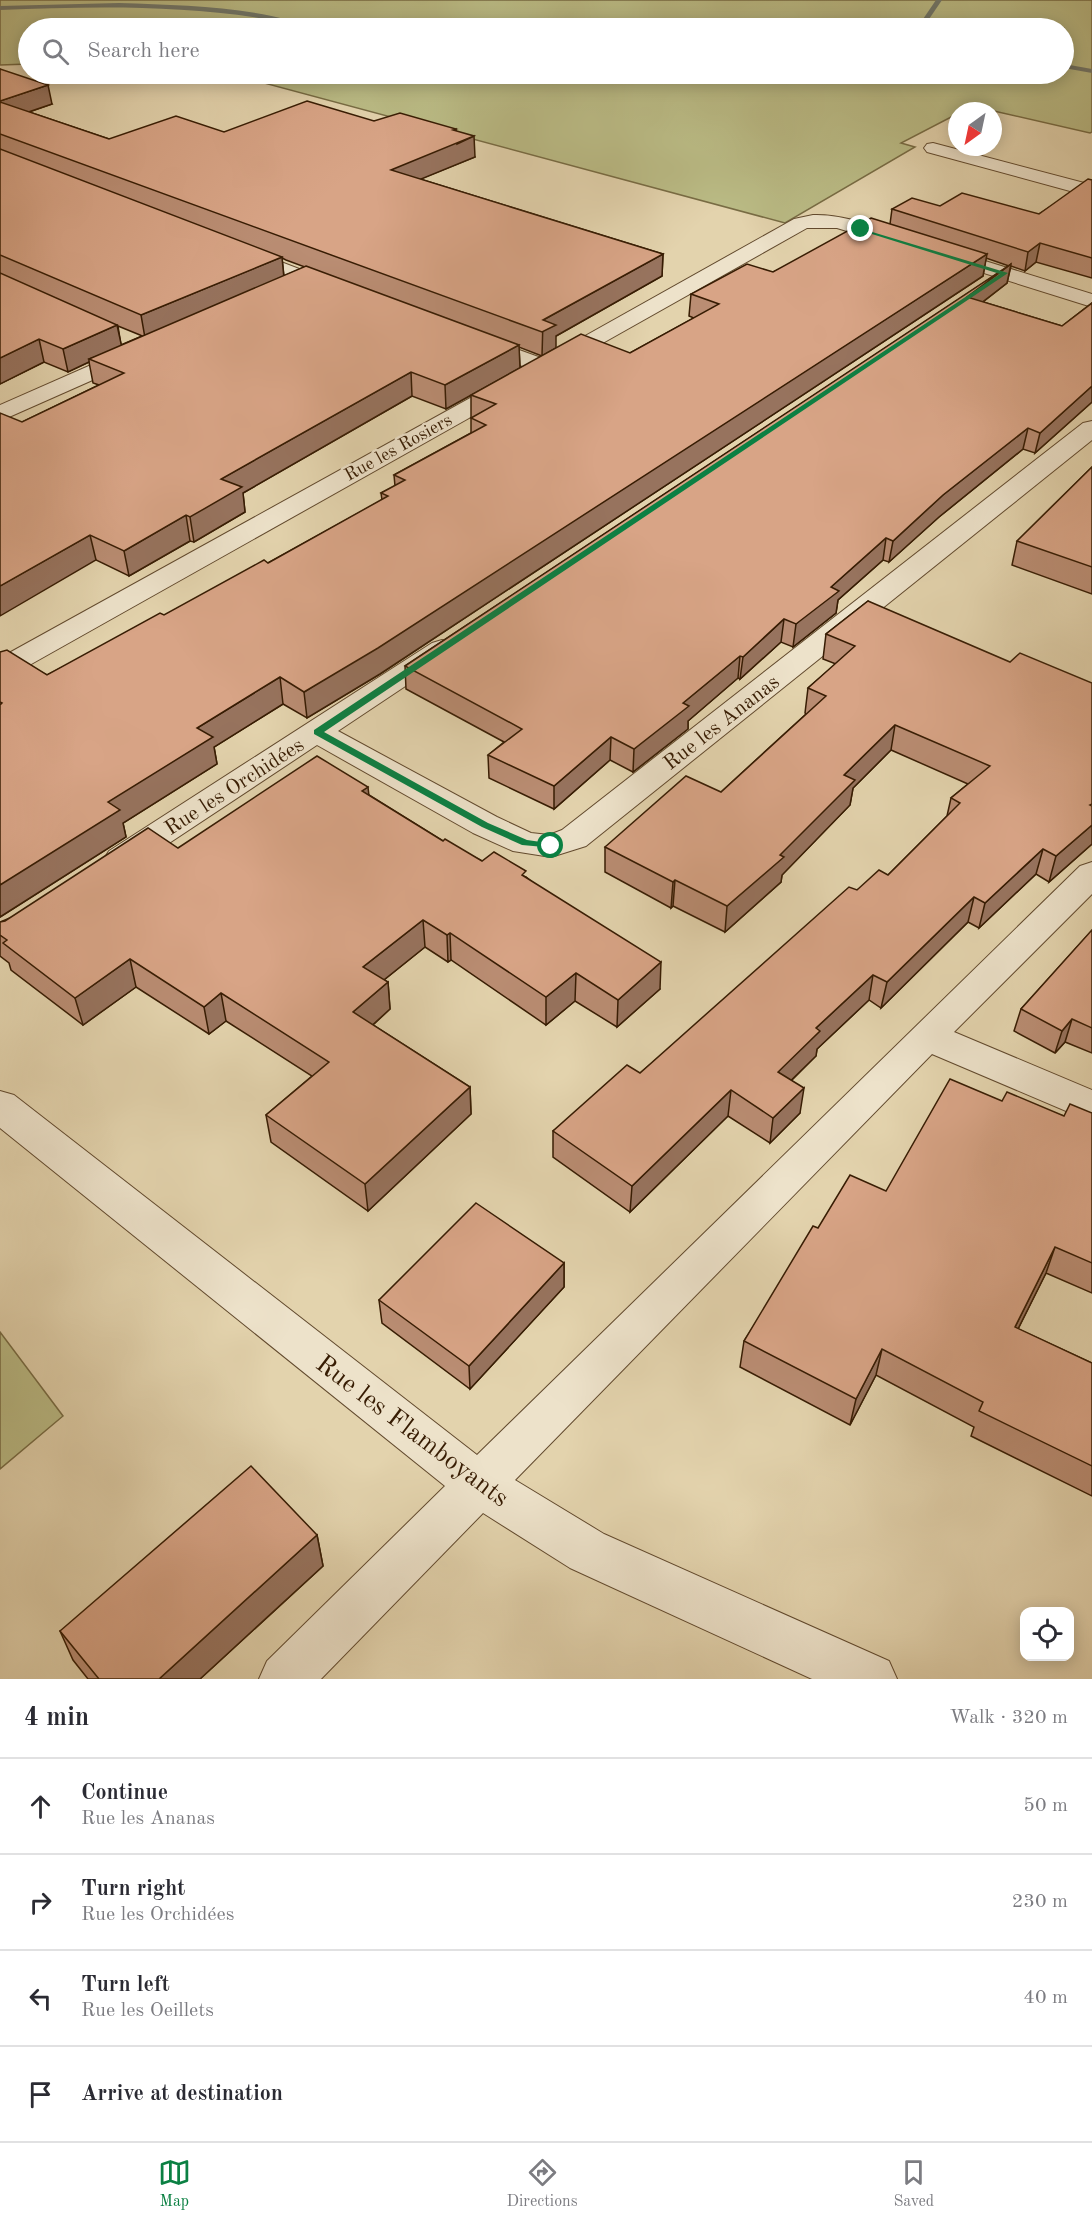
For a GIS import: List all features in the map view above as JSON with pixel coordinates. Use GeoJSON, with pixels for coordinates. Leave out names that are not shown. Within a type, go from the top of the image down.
{"type":"FeatureCollection","features":[{"type":"Feature","properties":{"kind":"street"},"geometry":{"type":"LineString","coordinates":[[933,148],[1092,191]]}},
{"type":"Feature","properties":{"kind":"street","name":"Rue les Rosiers"},"geometry":{"type":"LineString","coordinates":[[0,670],[796,226],[816,220],[839,223],[1090,298]]}},
{"type":"Feature","properties":{"kind":"street"},"geometry":{"type":"LineString","coordinates":[[220,244],[352,296]]}},
{"type":"Feature","properties":{"kind":"street"},"geometry":{"type":"LineString","coordinates":[[975,293],[1005,273]]}},
{"type":"Feature","properties":{"kind":"street"},"geometry":{"type":"LineString","coordinates":[[275,293],[308,279]]}},
{"type":"Feature","properties":{"kind":"street"},"geometry":{"type":"LineString","coordinates":[[465,338],[544,367]]}},
{"type":"Feature","properties":{"kind":"street"},"geometry":{"type":"LineString","coordinates":[[0,414],[150,346],[124,339]]}},
{"type":"Feature","properties":{"kind":"street","name":"Rue les Ananas"},"geometry":{"type":"LineString","coordinates":[[318,732],[485,825],[525,843],[551,846],[574,838],[1092,428]]}},
{"type":"Feature","properties":{"kind":"street","name":"Rue les Orchidées"},"geometry":{"type":"LineString","coordinates":[[99,873],[318,732],[467,632]]}},
{"type":"Feature","properties":{"kind":"street"},"geometry":{"type":"LineString","coordinates":[[285,1679],[927,1036],[1092,874]]}},
{"type":"Feature","properties":{"kind":"street"},"geometry":{"type":"LineString","coordinates":[[927,1036],[1092,1107]]}},
{"type":"Feature","properties":{"kind":"street","name":"Rue les Flamboyants"},"geometry":{"type":"LineString","coordinates":[[0,1106],[478,1484],[587,1551],[729,1617],[871,1679]]}},
{"type":"Feature","properties":{"kind":"green space"},"geometry":{"type":"Polygon","coordinates":[[[0,0],[1092,0],[1092,132],[1002,113],[1002,102],[948,102],[948,119],[901,143],[915,147],[785,223],[268,84],[1074,84],[1074,18],[18,18],[18,64],[0,65],[0,0]]]}},
{"type":"Feature","properties":{"kind":"green space"},"geometry":{"type":"Polygon","coordinates":[[[0,1332],[63,1416],[0,1469],[0,1332]]]}},
{"type":"Feature","properties":{"kind":"building"},"geometry":{"type":"Polygon","coordinates":[[[0,69],[18,75],[18,84],[48,85],[0,101],[0,69]]]}},
{"type":"Feature","properties":{"kind":"building"},"geometry":{"type":"Polygon","coordinates":[[[307,101],[374,121],[400,113],[474,136],[391,170],[663,254],[543,320],[556,325],[542,332],[0,134],[0,102],[109,139],[176,116],[224,132],[307,101]]]}},
{"type":"Feature","properties":{"kind":"building"},"geometry":{"type":"Polygon","coordinates":[[[0,149],[282,257],[141,315],[0,255],[0,149]]]}},
{"type":"Feature","properties":{"kind":"building"},"geometry":{"type":"Polygon","coordinates":[[[1088,179],[1092,180],[1092,258],[1040,243],[1028,252],[892,209],[912,198],[940,206],[962,193],[1039,214],[1088,179]]]}},
{"type":"Feature","properties":{"kind":"building"},"geometry":{"type":"Polygon","coordinates":[[[871,218],[987,254],[378,648],[304,692],[280,677],[197,728],[213,737],[108,802],[120,810],[0,885],[0,705],[2,703],[0,702],[0,652],[7,650],[47,675],[160,613],[164,615],[264,560],[268,563],[388,496],[381,493],[405,480],[394,475],[486,425],[471,418],[496,404],[471,395],[581,334],[630,353],[719,304],[691,294],[747,264],[773,272],[871,218]]]}},
{"type":"Feature","properties":{"kind":"building"},"geometry":{"type":"Polygon","coordinates":[[[1011,264],[967,297],[1062,326],[1092,303],[1092,386],[1040,433],[1028,428],[943,495],[893,541],[886,538],[831,587],[839,591],[796,624],[784,619],[743,657],[740,656],[683,703],[689,706],[634,749],[611,737],[554,786],[488,755],[522,729],[405,666],[1011,264]]]}},
{"type":"Feature","properties":{"kind":"building"},"geometry":{"type":"Polygon","coordinates":[[[306,266],[519,345],[445,385],[411,372],[221,479],[242,487],[190,517],[186,515],[124,551],[90,535],[0,586],[0,413],[22,422],[124,373],[89,359],[306,266]]]}},
{"type":"Feature","properties":{"kind":"building"},"geometry":{"type":"Polygon","coordinates":[[[0,273],[117,325],[63,349],[39,339],[0,358],[0,273]]]}},
{"type":"Feature","properties":{"kind":"building"},"geometry":{"type":"Polygon","coordinates":[[[1092,467],[1092,567],[1017,541],[1092,467]]]}},
{"type":"Feature","properties":{"kind":"building"},"geometry":{"type":"Polygon","coordinates":[[[868,601],[1010,662],[1020,653],[1092,683],[1092,804],[1090,805],[1092,806],[1092,825],[1056,856],[1043,849],[985,903],[974,897],[887,982],[873,975],[816,1028],[820,1031],[778,1072],[804,1088],[773,1118],[731,1090],[632,1186],[553,1131],[627,1065],[640,1073],[849,887],[857,890],[879,870],[888,875],[960,803],[951,798],[990,766],[895,725],[844,775],[855,780],[780,855],[784,857],[727,906],[675,880],[673,882],[605,847],[686,776],[721,792],[826,696],[808,688],[855,646],[826,634],[868,601]]]}},
{"type":"Feature","properties":{"kind":"building"},"geometry":{"type":"Polygon","coordinates":[[[317,756],[368,787],[362,791],[443,841],[445,839],[482,861],[494,852],[526,871],[522,875],[661,962],[618,1000],[576,973],[546,997],[450,933],[447,935],[423,920],[363,967],[388,982],[353,1012],[470,1087],[365,1184],[266,1115],[329,1062],[221,993],[204,1007],[130,959],[75,998],[3,943],[7,940],[0,935],[0,922],[5,921],[148,828],[178,848],[317,756]]]}},
{"type":"Feature","properties":{"kind":"building"},"geometry":{"type":"Polygon","coordinates":[[[1092,930],[1092,1028],[1072,1019],[1062,1031],[1021,1009],[1092,930]]]}},
{"type":"Feature","properties":{"kind":"building"},"geometry":{"type":"Polygon","coordinates":[[[950,1079],[1002,1101],[1007,1092],[1064,1116],[1070,1104],[1092,1113],[1092,1263],[1055,1247],[1015,1327],[1092,1363],[1092,1466],[979,1411],[983,1402],[882,1349],[856,1399],[744,1341],[813,1226],[818,1228],[850,1175],[886,1191],[950,1079]]]}},
{"type":"Feature","properties":{"kind":"building"},"geometry":{"type":"Polygon","coordinates":[[[476,1203],[564,1263],[469,1366],[379,1300],[476,1203]]]}},
{"type":"Feature","properties":{"kind":"building"},"geometry":{"type":"Polygon","coordinates":[[[251,1466],[317,1535],[159,1679],[99,1679],[60,1631],[251,1466]]]}},
{"type":"Feature","properties":{"kind":"waterway"},"geometry":{"type":"LineString","coordinates":[[927,18],[939,0]]}},
{"type":"Feature","properties":{"kind":"waterway"},"geometry":{"type":"LineString","coordinates":[[0,8],[160,6],[239,12],[273,18]]}},
{"type":"Feature","properties":{"kind":"waterway"},"geometry":{"type":"LineString","coordinates":[[1074,68],[1092,71]]}},
{"type":"Feature","properties":{"kind":"route"},"geometry":{"type":"LineString","coordinates":[[551,846],[525,843],[485,825],[318,732],[1005,273],[861,229]]}}]}
